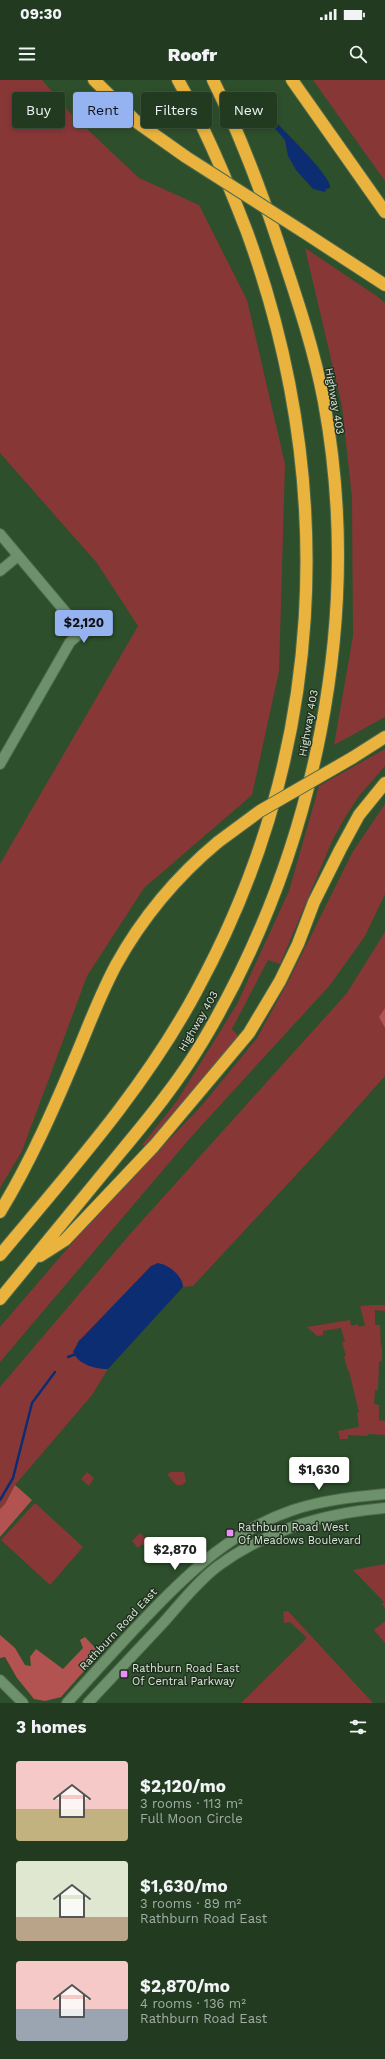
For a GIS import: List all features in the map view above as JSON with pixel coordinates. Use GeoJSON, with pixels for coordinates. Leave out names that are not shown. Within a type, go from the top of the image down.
{"type":"FeatureCollection","features":[{"type":"Feature","properties":{"kind":"highway"},"geometry":{"type":"LineString","coordinates":[[94,80],[138,123],[186,156],[385,285]]}},
{"type":"Feature","properties":{"kind":"highway","name":"Highway 403"},"geometry":{"type":"LineString","coordinates":[[0,1255],[101,1133],[132,1092],[174,1031],[212,962],[246,883],[263,836],[289,738],[297,690],[305,616],[307,524],[300,447],[287,369],[267,292],[236,202],[208,136],[178,80]]}},
{"type":"Feature","properties":{"kind":"highway","name":"Highway 403"},"geometry":{"type":"LineString","coordinates":[[0,1299],[153,1112],[202,1043],[256,938],[286,860],[311,776],[325,707],[334,631],[337,555],[334,486],[324,405],[302,310],[256,176],[213,80]]}},
{"type":"Feature","properties":{"kind":"highway"},"geometry":{"type":"LineString","coordinates":[[292,80],[385,212]]}},
{"type":"Feature","properties":{"kind":"highway"},"geometry":{"type":"LineString","coordinates":[[0,1212],[46,1126],[97,1005],[122,954],[171,886],[192,864],[218,842],[260,811],[352,758],[385,737]]}},
{"type":"Feature","properties":{"kind":"highway"},"geometry":{"type":"LineString","coordinates":[[29,1263],[65,1240],[71,1234],[170,1128],[249,1033],[280,981],[298,944],[314,902],[359,815],[385,783]]}},
{"type":"Feature","properties":{"kind":"street"},"geometry":{"type":"LineString","coordinates":[[0,534],[68,615],[76,627],[76,637],[70,642],[0,764]]}},
{"type":"Feature","properties":{"kind":"street"},"geometry":{"type":"LineString","coordinates":[[0,571],[18,556]]}},
{"type":"Feature","properties":{"kind":"street","name":"Rathburn Road East"},"geometry":{"type":"LineString","coordinates":[[67,1703],[170,1592],[208,1556],[236,1537],[261,1523],[292,1510],[341,1498],[385,1494]]}},
{"type":"Feature","properties":{"kind":"street"},"geometry":{"type":"LineString","coordinates":[[88,1703],[182,1602],[218,1566],[270,1536],[298,1524],[356,1510],[385,1508]]}},
{"type":"Feature","properties":{"kind":"street"},"geometry":{"type":"LineString","coordinates":[[0,1680],[23,1703]]}},
{"type":"Feature","properties":{"kind":"shaded area"},"geometry":{"type":"Polygon","coordinates":[[[0,80],[42,80],[52,92],[12,92],[12,128],[65,128],[65,107],[73,116],[73,128],[86,128],[139,178],[199,205],[247,300],[285,464],[279,671],[252,795],[144,888],[87,976],[22,1151],[0,1188],[0,864],[138,626],[97,563],[0,453],[0,80]]]}},
{"type":"Feature","properties":{"kind":"shaded area"},"geometry":{"type":"Polygon","coordinates":[[[313,80],[385,80],[385,181],[313,80]]]}},
{"type":"Feature","properties":{"kind":"shaded area"},"geometry":{"type":"Polygon","coordinates":[[[305,248],[385,303],[385,717],[334,745],[353,636],[352,498],[342,406],[305,248]]]}},
{"type":"Feature","properties":{"kind":"shaded area"},"geometry":{"type":"Polygon","coordinates":[[[385,749],[385,766],[359,796],[333,839],[280,964],[268,960],[232,1029],[238,1036],[211,1071],[145,1146],[142,1145],[177,1101],[237,1004],[289,891],[319,786],[385,749]]]}},
{"type":"Feature","properties":{"kind":"shaded area"},"geometry":{"type":"Polygon","coordinates":[[[385,804],[385,894],[365,936],[330,985],[191,1137],[0,1362],[0,1327],[85,1228],[203,1104],[257,1038],[290,978],[352,853],[385,804]]]}},
{"type":"Feature","properties":{"kind":"shaded area"},"geometry":{"type":"Polygon","coordinates":[[[385,932],[385,1008],[379,1017],[385,1028],[385,1076],[320,1149],[193,1286],[183,1287],[182,1280],[79,1340],[73,1352],[102,1369],[108,1369],[92,1395],[15,1485],[5,1504],[0,1509],[0,1387],[131,1233],[347,993],[385,932]]]}},
{"type":"Feature","properties":{"kind":"shaded area"},"geometry":{"type":"Polygon","coordinates":[[[385,1008],[385,1028],[379,1017],[385,1008]]]}},
{"type":"Feature","properties":{"kind":"shaded area"},"geometry":{"type":"Polygon","coordinates":[[[385,1305],[385,1311],[375,1310],[375,1325],[380,1325],[382,1361],[379,1362],[378,1390],[375,1390],[374,1404],[379,1405],[379,1420],[385,1421],[385,1435],[348,1435],[348,1439],[340,1439],[338,1431],[359,1427],[357,1413],[359,1412],[344,1356],[346,1356],[342,1342],[345,1342],[341,1328],[323,1331],[323,1335],[317,1336],[307,1327],[350,1320],[351,1326],[358,1324],[359,1327],[365,1325],[360,1306],[385,1305]]]}},
{"type":"Feature","properties":{"kind":"shaded area"},"geometry":{"type":"Polygon","coordinates":[[[87,1472],[94,1478],[89,1486],[81,1479],[87,1472]]]}},
{"type":"Feature","properties":{"kind":"shaded area"},"geometry":{"type":"Polygon","coordinates":[[[171,1472],[184,1472],[186,1482],[182,1485],[176,1485],[167,1474],[171,1472]]]}},
{"type":"Feature","properties":{"kind":"shaded area"},"geometry":{"type":"Polygon","coordinates":[[[15,1485],[32,1500],[0,1537],[0,1509],[5,1504],[15,1485]]]}},
{"type":"Feature","properties":{"kind":"shaded area"},"geometry":{"type":"Polygon","coordinates":[[[35,1503],[83,1547],[50,1585],[1,1540],[35,1503]]]}},
{"type":"Feature","properties":{"kind":"shaded area"},"geometry":{"type":"Polygon","coordinates":[[[140,1533],[149,1542],[144,1546],[142,1544],[138,1548],[132,1541],[140,1533]]]}},
{"type":"Feature","properties":{"kind":"shaded area"},"geometry":{"type":"Polygon","coordinates":[[[385,1564],[385,1608],[382,1604],[384,1602],[353,1570],[385,1564]]]}},
{"type":"Feature","properties":{"kind":"shaded area"},"geometry":{"type":"Polygon","coordinates":[[[288,1611],[373,1703],[241,1703],[307,1638],[290,1622],[284,1623],[283,1612],[288,1611]]]}},
{"type":"Feature","properties":{"kind":"shaded area"},"geometry":{"type":"Polygon","coordinates":[[[385,1621],[385,1643],[374,1630],[385,1621]]]}},
{"type":"Feature","properties":{"kind":"shaded area"},"geometry":{"type":"Polygon","coordinates":[[[0,1635],[15,1648],[25,1665],[31,1666],[30,1657],[36,1649],[63,1669],[83,1648],[80,1640],[85,1637],[100,1653],[61,1697],[45,1701],[34,1699],[17,1678],[5,1657],[0,1658],[0,1635]]]}},
{"type":"Feature","properties":{"kind":"water"},"geometry":{"type":"Polygon","coordinates":[[[277,123],[314,163],[329,182],[330,188],[326,189],[325,192],[313,189],[296,170],[288,156],[285,140],[275,128],[277,128],[277,123]]]}},
{"type":"Feature","properties":{"kind":"water"},"geometry":{"type":"Polygon","coordinates":[[[158,1263],[174,1271],[180,1278],[183,1287],[108,1369],[93,1367],[79,1360],[73,1352],[79,1341],[151,1266],[158,1263]]]}},
{"type":"Feature","properties":{"kind":"waterway"},"geometry":{"type":"LineString","coordinates":[[68,1357],[76,1354]]}},
{"type":"Feature","properties":{"kind":"waterway"},"geometry":{"type":"LineString","coordinates":[[0,1500],[13,1478],[32,1403],[55,1372]]}},
{"type":"Feature","properties":{"kind":"place","name":"Rathburn Road West Of Meadows Boulevard"},"geometry":{"type":"Point","coordinates":[230,1533]}},
{"type":"Feature","properties":{"kind":"place","name":"Rathburn Road East Of Central Parkway"},"geometry":{"type":"Point","coordinates":[124,1674]}}]}
